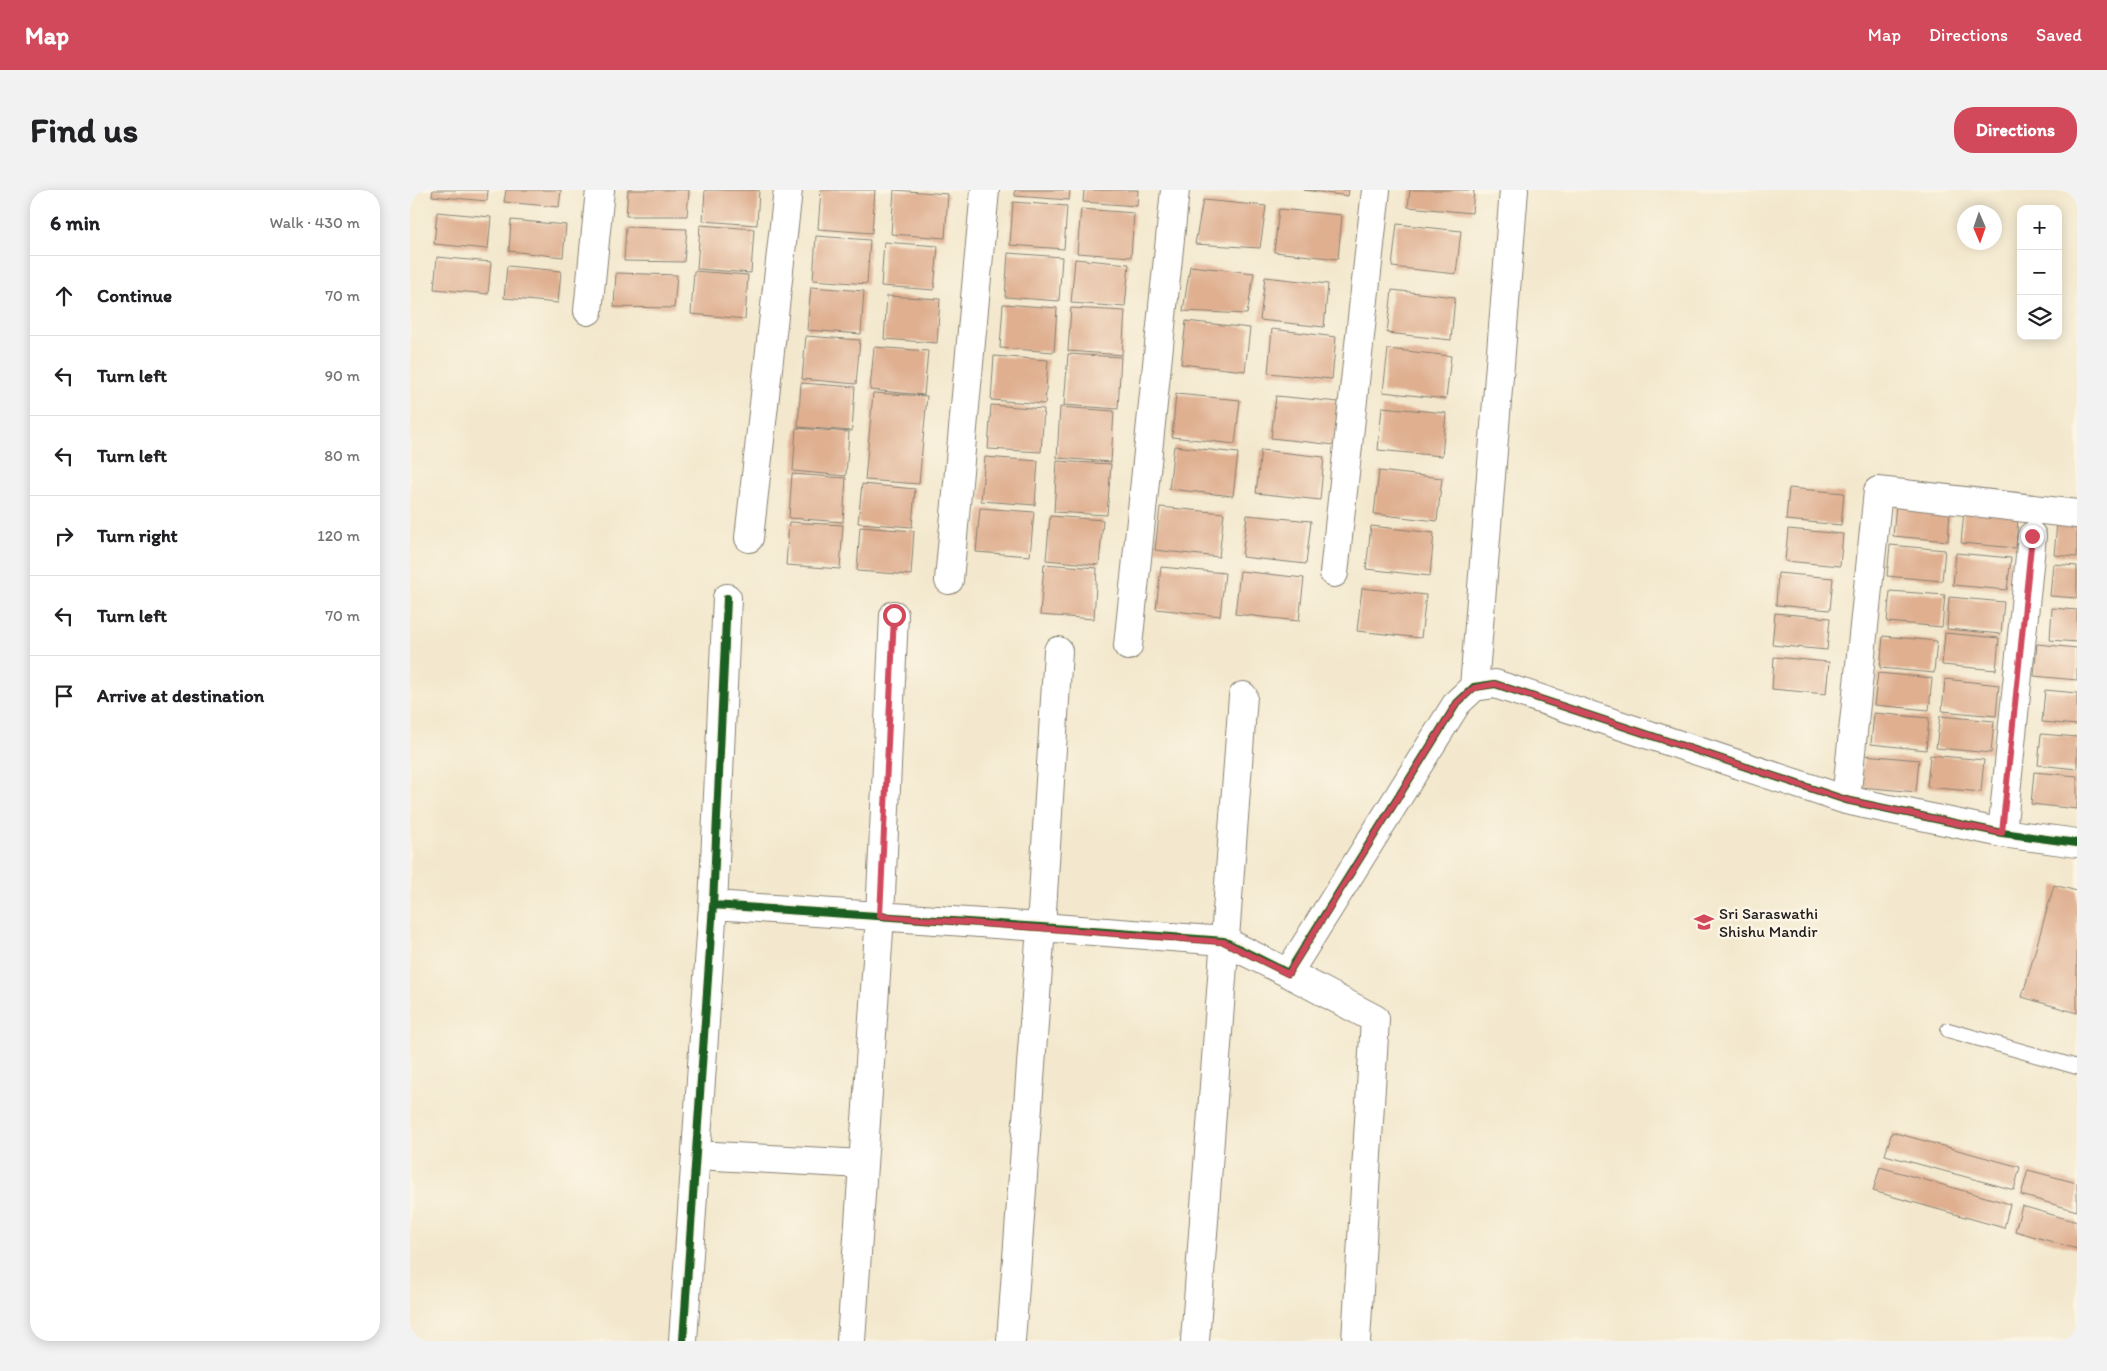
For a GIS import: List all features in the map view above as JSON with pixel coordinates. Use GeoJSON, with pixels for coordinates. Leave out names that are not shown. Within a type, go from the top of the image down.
{"type":"FeatureCollection","features":[{"type":"Feature","properties":{"kind":"street"},"geometry":{"type":"LineString","coordinates":[[588,311],[600,190]]}},
{"type":"Feature","properties":{"kind":"street"},"geometry":{"type":"LineString","coordinates":[[749,538],[788,190]]}},
{"type":"Feature","properties":{"kind":"street"},"geometry":{"type":"LineString","coordinates":[[949,580],[985,190]]}},
{"type":"Feature","properties":{"kind":"street"},"geometry":{"type":"LineString","coordinates":[[1128,646],[1175,190]]}},
{"type":"Feature","properties":{"kind":"street"},"geometry":{"type":"LineString","coordinates":[[1334,574],[1376,190]]}},
{"type":"Feature","properties":{"kind":"street"},"geometry":{"type":"LineString","coordinates":[[1474,688],[1514,190]]}},
{"type":"Feature","properties":{"kind":"street"},"geometry":{"type":"LineString","coordinates":[[1846,800],[1878,491],[2077,514]]}},
{"type":"Feature","properties":{"kind":"street"},"geometry":{"type":"LineString","coordinates":[[2002,833],[2032,536]]}},
{"type":"Feature","properties":{"kind":"street"},"geometry":{"type":"LineString","coordinates":[[683,1341],[713,905],[727,598]]}},
{"type":"Feature","properties":{"kind":"street"},"geometry":{"type":"LineString","coordinates":[[851,1341],[880,916],[894,615]]}},
{"type":"Feature","properties":{"kind":"street"},"geometry":{"type":"LineString","coordinates":[[1011,1341],[1041,926],[1058,652]]}},
{"type":"Feature","properties":{"kind":"street"},"geometry":{"type":"LineString","coordinates":[[1288,974],[1457,703],[1474,688],[1495,684],[1846,800],[2002,833],[2077,843]]}},
{"type":"Feature","properties":{"kind":"street"},"geometry":{"type":"LineString","coordinates":[[1195,1341],[1243,696]]}},
{"type":"Feature","properties":{"kind":"street"},"geometry":{"type":"LineString","coordinates":[[713,905],[1041,926],[1224,942],[1375,1019],[1356,1341]]}},
{"type":"Feature","properties":{"kind":"street"},"geometry":{"type":"LineString","coordinates":[[696,1155],[863,1164]]}},
{"type":"Feature","properties":{"kind":"lane"},"geometry":{"type":"LineString","coordinates":[[1948,1030],[2077,1067]]}},
{"type":"Feature","properties":{"kind":"building"},"geometry":{"type":"Polygon","coordinates":[[[433,190],[488,190],[487,201],[432,196],[433,190]]]}},
{"type":"Feature","properties":{"kind":"building"},"geometry":{"type":"Polygon","coordinates":[[[506,190],[561,190],[559,207],[504,202],[506,190]]]}},
{"type":"Feature","properties":{"kind":"building"},"geometry":{"type":"Polygon","coordinates":[[[628,190],[689,190],[687,216],[626,216],[628,190]]]}},
{"type":"Feature","properties":{"kind":"building"},"geometry":{"type":"Polygon","coordinates":[[[705,190],[759,190],[757,225],[703,221],[705,190]]]}},
{"type":"Feature","properties":{"kind":"building"},"geometry":{"type":"Polygon","coordinates":[[[821,190],[875,190],[872,233],[818,229],[821,190]]]}},
{"type":"Feature","properties":{"kind":"building"},"geometry":{"type":"Polygon","coordinates":[[[894,190],[948,194],[945,238],[891,234],[894,190]]]}},
{"type":"Feature","properties":{"kind":"building"},"geometry":{"type":"Polygon","coordinates":[[[1015,190],[1070,190],[1069,200],[1015,196],[1015,190]]]}},
{"type":"Feature","properties":{"kind":"building"},"geometry":{"type":"Polygon","coordinates":[[[1084,190],[1138,190],[1137,206],[1083,202],[1084,190]]]}},
{"type":"Feature","properties":{"kind":"building"},"geometry":{"type":"Polygon","coordinates":[[[1304,190],[1349,190],[1348,196],[1304,190]]]}},
{"type":"Feature","properties":{"kind":"building"},"geometry":{"type":"Polygon","coordinates":[[[1410,190],[1474,190],[1472,213],[1408,207],[1410,190]]]}},
{"type":"Feature","properties":{"kind":"building"},"geometry":{"type":"Polygon","coordinates":[[[1203,200],[1266,206],[1260,248],[1195,244],[1203,200]]]}},
{"type":"Feature","properties":{"kind":"building"},"geometry":{"type":"Polygon","coordinates":[[[1013,202],[1067,206],[1064,249],[1010,245],[1013,202]]]}},
{"type":"Feature","properties":{"kind":"building"},"geometry":{"type":"Polygon","coordinates":[[[1081,209],[1134,213],[1131,257],[1077,253],[1081,209]]]}},
{"type":"Feature","properties":{"kind":"building"},"geometry":{"type":"Polygon","coordinates":[[[1279,209],[1342,215],[1338,259],[1274,252],[1279,209]]]}},
{"type":"Feature","properties":{"kind":"building"},"geometry":{"type":"Polygon","coordinates":[[[437,212],[491,217],[488,249],[434,244],[437,212]]]}},
{"type":"Feature","properties":{"kind":"building"},"geometry":{"type":"Polygon","coordinates":[[[511,220],[566,225],[563,257],[509,251],[511,220]]]}},
{"type":"Feature","properties":{"kind":"building"},"geometry":{"type":"Polygon","coordinates":[[[1397,224],[1461,231],[1456,274],[1392,267],[1397,224]]]}},
{"type":"Feature","properties":{"kind":"building"},"geometry":{"type":"Polygon","coordinates":[[[700,225],[754,229],[751,273],[697,269],[700,225]]]}},
{"type":"Feature","properties":{"kind":"building"},"geometry":{"type":"Polygon","coordinates":[[[626,227],[687,229],[684,262],[624,261],[626,227]]]}},
{"type":"Feature","properties":{"kind":"building"},"geometry":{"type":"Polygon","coordinates":[[[816,236],[870,240],[867,284],[813,280],[816,236]]]}},
{"type":"Feature","properties":{"kind":"building"},"geometry":{"type":"Polygon","coordinates":[[[884,242],[938,246],[934,290],[881,286],[884,242]]]}},
{"type":"Feature","properties":{"kind":"building"},"geometry":{"type":"Polygon","coordinates":[[[1008,253],[1062,257],[1059,301],[1005,297],[1008,253]]]}},
{"type":"Feature","properties":{"kind":"building"},"geometry":{"type":"Polygon","coordinates":[[[437,257],[491,262],[488,294],[434,289],[437,257]]]}},
{"type":"Feature","properties":{"kind":"building"},"geometry":{"type":"Polygon","coordinates":[[[1075,259],[1129,264],[1125,307],[1071,303],[1075,259]]]}},
{"type":"Feature","properties":{"kind":"building"},"geometry":{"type":"Polygon","coordinates":[[[507,266],[561,271],[558,303],[504,298],[507,266]]]}},
{"type":"Feature","properties":{"kind":"building"},"geometry":{"type":"Polygon","coordinates":[[[1190,266],[1254,273],[1247,314],[1183,311],[1190,266]]]}},
{"type":"Feature","properties":{"kind":"building"},"geometry":{"type":"Polygon","coordinates":[[[694,271],[748,275],[745,319],[691,314],[694,271]]]}},
{"type":"Feature","properties":{"kind":"building"},"geometry":{"type":"Polygon","coordinates":[[[616,273],[677,275],[674,308],[614,307],[616,273]]]}},
{"type":"Feature","properties":{"kind":"building"},"geometry":{"type":"Polygon","coordinates":[[[1265,277],[1328,284],[1324,327],[1260,320],[1265,277]]]}},
{"type":"Feature","properties":{"kind":"building"},"geometry":{"type":"Polygon","coordinates":[[[811,287],[864,291],[861,334],[807,330],[811,287]]]}},
{"type":"Feature","properties":{"kind":"building"},"geometry":{"type":"Polygon","coordinates":[[[1392,290],[1455,297],[1451,340],[1387,333],[1392,290]]]}},
{"type":"Feature","properties":{"kind":"building"},"geometry":{"type":"Polygon","coordinates":[[[887,296],[940,299],[937,343],[884,339],[887,296]]]}},
{"type":"Feature","properties":{"kind":"building"},"geometry":{"type":"Polygon","coordinates":[[[1003,304],[1057,308],[1054,352],[1000,348],[1003,304]]]}},
{"type":"Feature","properties":{"kind":"building"},"geometry":{"type":"Polygon","coordinates":[[[1071,308],[1125,311],[1122,355],[1068,351],[1071,308]]]}},
{"type":"Feature","properties":{"kind":"building"},"geometry":{"type":"Polygon","coordinates":[[[1186,321],[1250,328],[1245,371],[1181,364],[1186,321]]]}},
{"type":"Feature","properties":{"kind":"building"},"geometry":{"type":"Polygon","coordinates":[[[1272,329],[1336,337],[1332,379],[1268,373],[1272,329]]]}},
{"type":"Feature","properties":{"kind":"building"},"geometry":{"type":"Polygon","coordinates":[[[806,336],[860,340],[856,384],[802,379],[806,336]]]}},
{"type":"Feature","properties":{"kind":"building"},"geometry":{"type":"Polygon","coordinates":[[[874,347],[928,351],[924,395],[870,390],[874,347]]]}},
{"type":"Feature","properties":{"kind":"building"},"geometry":{"type":"Polygon","coordinates":[[[1388,349],[1451,356],[1446,399],[1383,392],[1388,349]]]}},
{"type":"Feature","properties":{"kind":"building"},"geometry":{"type":"Polygon","coordinates":[[[1068,354],[1121,357],[1118,409],[1064,405],[1068,354]]]}},
{"type":"Feature","properties":{"kind":"building"},"geometry":{"type":"Polygon","coordinates":[[[994,356],[1048,360],[1045,404],[991,400],[994,356]]]}},
{"type":"Feature","properties":{"kind":"building"},"geometry":{"type":"Polygon","coordinates":[[[801,383],[855,387],[852,431],[798,427],[801,383]]]}},
{"type":"Feature","properties":{"kind":"building"},"geometry":{"type":"Polygon","coordinates":[[[873,393],[927,396],[919,484],[865,480],[873,393]]]}},
{"type":"Feature","properties":{"kind":"building"},"geometry":{"type":"Polygon","coordinates":[[[1176,394],[1240,400],[1235,444],[1172,437],[1176,394]]]}},
{"type":"Feature","properties":{"kind":"building"},"geometry":{"type":"Polygon","coordinates":[[[1276,396],[1339,402],[1335,445],[1271,438],[1276,396]]]}},
{"type":"Feature","properties":{"kind":"building"},"geometry":{"type":"Polygon","coordinates":[[[991,405],[1044,409],[1041,452],[988,449],[991,405]]]}},
{"type":"Feature","properties":{"kind":"building"},"geometry":{"type":"Polygon","coordinates":[[[1060,407],[1114,411],[1111,462],[1057,458],[1060,407]]]}},
{"type":"Feature","properties":{"kind":"building"},"geometry":{"type":"Polygon","coordinates":[[[1382,407],[1446,413],[1442,456],[1378,450],[1382,407]]]}},
{"type":"Feature","properties":{"kind":"building"},"geometry":{"type":"Polygon","coordinates":[[[796,428],[849,432],[846,476],[793,471],[796,428]]]}},
{"type":"Feature","properties":{"kind":"building"},"geometry":{"type":"Polygon","coordinates":[[[1174,446],[1238,453],[1233,496],[1169,489],[1174,446]]]}},
{"type":"Feature","properties":{"kind":"building"},"geometry":{"type":"Polygon","coordinates":[[[1261,450],[1324,457],[1320,500],[1256,493],[1261,450]]]}},
{"type":"Feature","properties":{"kind":"building"},"geometry":{"type":"Polygon","coordinates":[[[985,457],[1038,461],[1035,505],[981,501],[985,457]]]}},
{"type":"Feature","properties":{"kind":"building"},"geometry":{"type":"Polygon","coordinates":[[[1057,461],[1111,464],[1107,515],[1054,512],[1057,461]]]}},
{"type":"Feature","properties":{"kind":"building"},"geometry":{"type":"Polygon","coordinates":[[[1379,471],[1442,478],[1437,521],[1374,514],[1379,471]]]}},
{"type":"Feature","properties":{"kind":"building"},"geometry":{"type":"Polygon","coordinates":[[[792,474],[846,478],[843,522],[789,518],[792,474]]]}},
{"type":"Feature","properties":{"kind":"building"},"geometry":{"type":"Polygon","coordinates":[[[862,484],[915,489],[912,527],[858,523],[862,484]]]}},
{"type":"Feature","properties":{"kind":"building"},"geometry":{"type":"Polygon","coordinates":[[[1789,488],[1844,493],[1841,525],[1786,520],[1789,488]]]}},
{"type":"Feature","properties":{"kind":"building"},"geometry":{"type":"Polygon","coordinates":[[[1896,504],[1950,509],[1948,541],[1893,536],[1896,504]]]}},
{"type":"Feature","properties":{"kind":"building"},"geometry":{"type":"Polygon","coordinates":[[[1160,507],[1224,513],[1219,557],[1155,550],[1160,507]]]}},
{"type":"Feature","properties":{"kind":"building"},"geometry":{"type":"Polygon","coordinates":[[[980,508],[1034,512],[1030,556],[976,552],[980,508]]]}},
{"type":"Feature","properties":{"kind":"building"},"geometry":{"type":"Polygon","coordinates":[[[1964,511],[2018,516],[2016,548],[1961,543],[1964,511]]]}},
{"type":"Feature","properties":{"kind":"building"},"geometry":{"type":"Polygon","coordinates":[[[1247,515],[1311,521],[1306,564],[1242,557],[1247,515]]]}},
{"type":"Feature","properties":{"kind":"building"},"geometry":{"type":"Polygon","coordinates":[[[1050,516],[1103,520],[1099,565],[1046,560],[1050,516]]]}},
{"type":"Feature","properties":{"kind":"building"},"geometry":{"type":"Polygon","coordinates":[[[789,522],[843,525],[840,569],[786,565],[789,522]]]}},
{"type":"Feature","properties":{"kind":"building"},"geometry":{"type":"Polygon","coordinates":[[[2057,523],[2077,525],[2077,557],[2054,555],[2057,523]]]}},
{"type":"Feature","properties":{"kind":"building"},"geometry":{"type":"Polygon","coordinates":[[[1371,526],[1434,533],[1430,576],[1366,569],[1371,526]]]}},
{"type":"Feature","properties":{"kind":"building"},"geometry":{"type":"Polygon","coordinates":[[[860,527],[914,531],[911,575],[857,571],[860,527]]]}},
{"type":"Feature","properties":{"kind":"building"},"geometry":{"type":"Polygon","coordinates":[[[1788,529],[1843,534],[1840,566],[1785,561],[1788,529]]]}},
{"type":"Feature","properties":{"kind":"building"},"geometry":{"type":"Polygon","coordinates":[[[1890,545],[1945,550],[1942,581],[1887,576],[1890,545]]]}},
{"type":"Feature","properties":{"kind":"building"},"geometry":{"type":"Polygon","coordinates":[[[1956,553],[2011,558],[2007,590],[1953,585],[1956,553]]]}},
{"type":"Feature","properties":{"kind":"building"},"geometry":{"type":"Polygon","coordinates":[[[1044,564],[1097,568],[1094,619],[1040,615],[1044,564]]]}},
{"type":"Feature","properties":{"kind":"building"},"geometry":{"type":"Polygon","coordinates":[[[2053,564],[2077,566],[2077,598],[2050,596],[2053,564]]]}},
{"type":"Feature","properties":{"kind":"building"},"geometry":{"type":"Polygon","coordinates":[[[1161,567],[1225,573],[1220,616],[1156,609],[1161,567]]]}},
{"type":"Feature","properties":{"kind":"building"},"geometry":{"type":"Polygon","coordinates":[[[1240,571],[1304,578],[1299,621],[1235,614],[1240,571]]]}},
{"type":"Feature","properties":{"kind":"building"},"geometry":{"type":"Polygon","coordinates":[[[1778,573],[1833,578],[1830,610],[1776,605],[1778,573]]]}},
{"type":"Feature","properties":{"kind":"building"},"geometry":{"type":"Polygon","coordinates":[[[1362,588],[1426,595],[1421,638],[1357,631],[1362,588]]]}},
{"type":"Feature","properties":{"kind":"building"},"geometry":{"type":"Polygon","coordinates":[[[1890,591],[1945,595],[1942,627],[1887,622],[1890,591]]]}},
{"type":"Feature","properties":{"kind":"building"},"geometry":{"type":"Polygon","coordinates":[[[1949,597],[2004,602],[2001,634],[1947,629],[1949,597]]]}},
{"type":"Feature","properties":{"kind":"building"},"geometry":{"type":"Polygon","coordinates":[[[2052,608],[2077,610],[2077,642],[2050,640],[2052,608]]]}},
{"type":"Feature","properties":{"kind":"building"},"geometry":{"type":"Polygon","coordinates":[[[1775,613],[1830,618],[1827,650],[1772,645],[1775,613]]]}},
{"type":"Feature","properties":{"kind":"building"},"geometry":{"type":"Polygon","coordinates":[[[1945,633],[1999,638],[1996,670],[1942,665],[1945,633]]]}},
{"type":"Feature","properties":{"kind":"building"},"geometry":{"type":"Polygon","coordinates":[[[1883,636],[1937,641],[1934,673],[1880,668],[1883,636]]]}},
{"type":"Feature","properties":{"kind":"building"},"geometry":{"type":"Polygon","coordinates":[[[2037,644],[2077,648],[2077,680],[2034,676],[2037,644]]]}},
{"type":"Feature","properties":{"kind":"building"},"geometry":{"type":"Polygon","coordinates":[[[1774,657],[1829,662],[1826,694],[1772,689],[1774,657]]]}},
{"type":"Feature","properties":{"kind":"building"},"geometry":{"type":"Polygon","coordinates":[[[1878,673],[1932,678],[1929,710],[1874,705],[1878,673]]]}},
{"type":"Feature","properties":{"kind":"building"},"geometry":{"type":"Polygon","coordinates":[[[1945,679],[1999,685],[1996,716],[1942,711],[1945,679]]]}},
{"type":"Feature","properties":{"kind":"building"},"geometry":{"type":"Polygon","coordinates":[[[2045,690],[2077,693],[2077,725],[2042,722],[2045,690]]]}},
{"type":"Feature","properties":{"kind":"building"},"geometry":{"type":"Polygon","coordinates":[[[1874,713],[1929,718],[1926,750],[1871,744],[1874,713]]]}},
{"type":"Feature","properties":{"kind":"building"},"geometry":{"type":"Polygon","coordinates":[[[1940,716],[1994,721],[1991,753],[1936,748],[1940,716]]]}},
{"type":"Feature","properties":{"kind":"building"},"geometry":{"type":"Polygon","coordinates":[[[2041,734],[2077,737],[2077,769],[2038,765],[2041,734]]]}},
{"type":"Feature","properties":{"kind":"building"},"geometry":{"type":"Polygon","coordinates":[[[1864,755],[1919,760],[1916,792],[1861,787],[1864,755]]]}},
{"type":"Feature","properties":{"kind":"building"},"geometry":{"type":"Polygon","coordinates":[[[1930,755],[1984,760],[1981,792],[1927,787],[1930,755]]]}},
{"type":"Feature","properties":{"kind":"building"},"geometry":{"type":"Polygon","coordinates":[[[2034,772],[2077,776],[2077,809],[2031,804],[2034,772]]]}},
{"type":"Feature","properties":{"kind":"building"},"geometry":{"type":"Polygon","coordinates":[[[2054,885],[2077,891],[2077,1013],[2022,997],[2054,885]]]}},
{"type":"Feature","properties":{"kind":"building"},"geometry":{"type":"Polygon","coordinates":[[[1892,1132],[2020,1167],[2014,1190],[1885,1155],[1892,1132]]]}},
{"type":"Feature","properties":{"kind":"building"},"geometry":{"type":"Polygon","coordinates":[[[1880,1167],[2010,1204],[2004,1228],[1873,1191],[1880,1167]]]}},
{"type":"Feature","properties":{"kind":"building"},"geometry":{"type":"Polygon","coordinates":[[[2028,1170],[2077,1183],[2077,1211],[2021,1195],[2028,1170]]]}},
{"type":"Feature","properties":{"kind":"building"},"geometry":{"type":"Polygon","coordinates":[[[2022,1206],[2077,1222],[2077,1249],[2015,1231],[2022,1206]]]}},
{"type":"Feature","properties":{"kind":"cycle path"},"geometry":{"type":"LineString","coordinates":[[683,1341],[713,905],[727,598]]}},
{"type":"Feature","properties":{"kind":"cycle path"},"geometry":{"type":"LineString","coordinates":[[713,905],[1224,941],[1288,973],[1457,703],[1474,687],[1495,684],[1846,800],[2002,833],[2077,843]]}},
{"type":"Feature","properties":{"kind":"place","name":"Sri Saraswathi Shishu Mandir"},"geometry":{"type":"Point","coordinates":[1704,922]}},
{"type":"Feature","properties":{"kind":"route"},"geometry":{"type":"LineString","coordinates":[[894,615],[880,916],[1041,926],[1224,942],[1288,974],[1457,703],[1474,688],[1495,684],[1846,800],[2002,833],[2032,536]]}}]}
